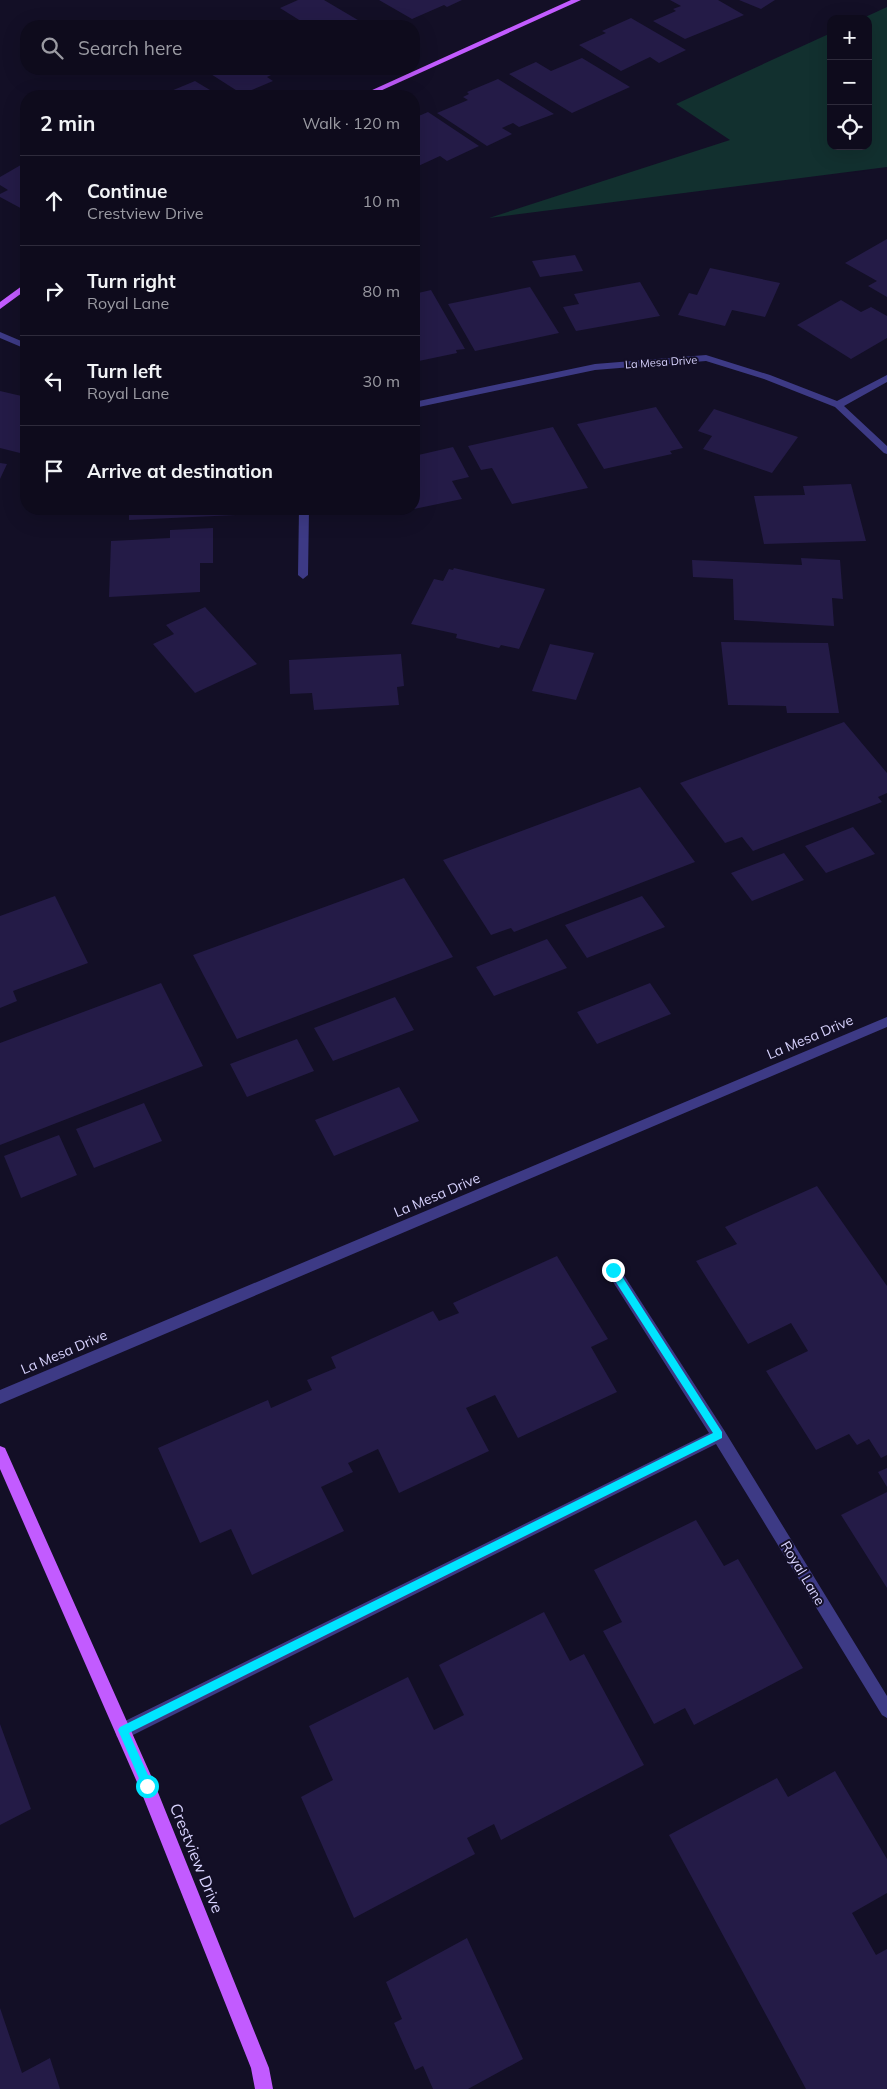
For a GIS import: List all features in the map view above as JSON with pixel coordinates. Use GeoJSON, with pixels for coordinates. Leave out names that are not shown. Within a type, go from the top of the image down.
{"type":"FeatureCollection","features":[{"type":"Feature","properties":{"kind":"main road"},"geometry":{"type":"LineString","coordinates":[[420,70],[577,0]]}},
{"type":"Feature","properties":{"kind":"main road"},"geometry":{"type":"LineString","coordinates":[[376,90],[410,75]]}},
{"type":"Feature","properties":{"kind":"main road"},"geometry":{"type":"LineString","coordinates":[[0,306],[20,291]]}},
{"type":"Feature","properties":{"kind":"main road","name":"Crestview Drive"},"geometry":{"type":"LineString","coordinates":[[0,1453],[151,1795],[260,2068],[264,2089]]}},
{"type":"Feature","properties":{"kind":"street"},"geometry":{"type":"LineString","coordinates":[[0,335],[20,343]]}},
{"type":"Feature","properties":{"kind":"street","name":"La Mesa Drive"},"geometry":{"type":"LineString","coordinates":[[420,404],[595,367],[706,358],[768,377],[838,405],[887,451]]}},
{"type":"Feature","properties":{"kind":"street"},"geometry":{"type":"LineString","coordinates":[[838,405],[887,378]]}},
{"type":"Feature","properties":{"kind":"street"},"geometry":{"type":"LineString","coordinates":[[303,575],[304,515]]}},
{"type":"Feature","properties":{"kind":"street","name":"La Mesa Drive"},"geometry":{"type":"LineString","coordinates":[[0,1397],[887,1022]]}},
{"type":"Feature","properties":{"kind":"street","name":"Royal Lane"},"geometry":{"type":"LineString","coordinates":[[613,1270],[719,1435],[887,1710]]}},
{"type":"Feature","properties":{"kind":"street"},"geometry":{"type":"LineString","coordinates":[[123,1730],[719,1435]]}},
{"type":"Feature","properties":{"kind":"green space"},"geometry":{"type":"Polygon","coordinates":[[[887,7],[887,167],[489,218],[730,140],[676,104],[827,35],[827,150],[872,150],[872,15],[870,15],[887,7]]]}},
{"type":"Feature","properties":{"kind":"building"},"geometry":{"type":"Polygon","coordinates":[[[298,0],[324,0],[358,20],[299,20],[280,8],[298,0]]]}},
{"type":"Feature","properties":{"kind":"building"},"geometry":{"type":"Polygon","coordinates":[[[379,0],[462,0],[447,7],[444,5],[412,19],[379,0]]]}},
{"type":"Feature","properties":{"kind":"building"},"geometry":{"type":"Polygon","coordinates":[[[670,0],[718,0],[744,15],[685,39],[653,21],[676,11],[673,9],[681,6],[670,0]]]}},
{"type":"Feature","properties":{"kind":"building"},"geometry":{"type":"Polygon","coordinates":[[[739,0],[775,0],[761,9],[739,0]]]}},
{"type":"Feature","properties":{"kind":"building"},"geometry":{"type":"Polygon","coordinates":[[[631,18],[686,50],[659,63],[650,57],[621,71],[579,45],[606,33],[602,31],[631,18]]]}},
{"type":"Feature","properties":{"kind":"building"},"geometry":{"type":"Polygon","coordinates":[[[582,58],[630,87],[572,113],[509,74],[536,62],[551,71],[582,58]]]}},
{"type":"Feature","properties":{"kind":"building"},"geometry":{"type":"Polygon","coordinates":[[[212,75],[271,75],[267,77],[273,81],[252,90],[236,90],[212,75]]]}},
{"type":"Feature","properties":{"kind":"building"},"geometry":{"type":"Polygon","coordinates":[[[498,79],[554,114],[519,127],[513,123],[502,128],[512,134],[487,146],[437,113],[468,100],[463,97],[469,94],[467,92],[498,79]]]}},
{"type":"Feature","properties":{"kind":"building"},"geometry":{"type":"Polygon","coordinates":[[[195,81],[210,90],[173,90],[195,81]]]}},
{"type":"Feature","properties":{"kind":"building"},"geometry":{"type":"Polygon","coordinates":[[[428,112],[479,146],[447,161],[440,156],[420,165],[420,115],[428,112]]]}},
{"type":"Feature","properties":{"kind":"building"},"geometry":{"type":"Polygon","coordinates":[[[20,165],[20,208],[0,197],[0,194],[8,190],[0,185],[0,177],[20,165]]]}},
{"type":"Feature","properties":{"kind":"building"},"geometry":{"type":"Polygon","coordinates":[[[887,239],[887,297],[868,286],[877,281],[845,263],[887,239]]]}},
{"type":"Feature","properties":{"kind":"building"},"geometry":{"type":"Polygon","coordinates":[[[575,255],[583,271],[540,277],[532,261],[575,255]]]}},
{"type":"Feature","properties":{"kind":"building"},"geometry":{"type":"Polygon","coordinates":[[[710,268],[780,283],[765,317],[732,310],[725,326],[678,315],[689,293],[697,295],[710,268]]]}},
{"type":"Feature","properties":{"kind":"building"},"geometry":{"type":"Polygon","coordinates":[[[640,282],[660,316],[576,331],[563,307],[579,304],[574,294],[640,282]]]}},
{"type":"Feature","properties":{"kind":"building"},"geometry":{"type":"Polygon","coordinates":[[[530,287],[559,333],[475,351],[448,304],[530,287]]]}},
{"type":"Feature","properties":{"kind":"building"},"geometry":{"type":"Polygon","coordinates":[[[431,290],[465,349],[456,350],[457,353],[420,361],[420,293],[431,290]]]}},
{"type":"Feature","properties":{"kind":"building"},"geometry":{"type":"Polygon","coordinates":[[[841,300],[861,312],[871,307],[887,316],[887,338],[851,359],[797,325],[841,300]]]}},
{"type":"Feature","properties":{"kind":"building"},"geometry":{"type":"Polygon","coordinates":[[[0,391],[20,396],[20,453],[0,448],[0,391]]]}},
{"type":"Feature","properties":{"kind":"building"},"geometry":{"type":"Polygon","coordinates":[[[656,407],[683,448],[670,451],[672,454],[604,469],[577,424],[656,407]]]}},
{"type":"Feature","properties":{"kind":"building"},"geometry":{"type":"Polygon","coordinates":[[[714,409],[798,437],[772,473],[703,449],[712,436],[698,431],[714,409]]]}},
{"type":"Feature","properties":{"kind":"building"},"geometry":{"type":"Polygon","coordinates":[[[553,427],[588,488],[512,504],[492,468],[481,470],[468,446],[553,427]]]}},
{"type":"Feature","properties":{"kind":"building"},"geometry":{"type":"Polygon","coordinates":[[[453,447],[469,477],[452,481],[462,499],[420,508],[420,455],[453,447]]]}},
{"type":"Feature","properties":{"kind":"building"},"geometry":{"type":"Polygon","coordinates":[[[0,463],[7,464],[0,479],[0,463]]]}},
{"type":"Feature","properties":{"kind":"building"},"geometry":{"type":"Polygon","coordinates":[[[851,484],[866,541],[764,544],[754,496],[805,495],[803,486],[851,484]]]}},
{"type":"Feature","properties":{"kind":"building"},"geometry":{"type":"Polygon","coordinates":[[[129,515],[236,515],[129,520],[129,515]]]}},
{"type":"Feature","properties":{"kind":"building"},"geometry":{"type":"Polygon","coordinates":[[[213,528],[213,563],[200,563],[200,592],[109,597],[111,541],[170,538],[170,530],[213,528]]]}},
{"type":"Feature","properties":{"kind":"building"},"geometry":{"type":"Polygon","coordinates":[[[801,558],[840,560],[843,599],[832,598],[834,626],[734,620],[733,579],[693,577],[692,560],[802,565],[801,558]]]}},
{"type":"Feature","properties":{"kind":"building"},"geometry":{"type":"Polygon","coordinates":[[[454,568],[545,589],[519,649],[501,645],[499,648],[456,638],[457,634],[411,624],[434,579],[443,581],[449,569],[453,570],[454,568]]]}},
{"type":"Feature","properties":{"kind":"building"},"geometry":{"type":"Polygon","coordinates":[[[205,607],[257,664],[195,693],[153,644],[174,634],[166,625],[205,607]]]}},
{"type":"Feature","properties":{"kind":"building"},"geometry":{"type":"Polygon","coordinates":[[[721,642],[828,643],[839,713],[787,713],[786,706],[728,705],[721,642]]]}},
{"type":"Feature","properties":{"kind":"building"},"geometry":{"type":"Polygon","coordinates":[[[550,644],[594,653],[576,700],[532,691],[550,644]]]}},
{"type":"Feature","properties":{"kind":"building"},"geometry":{"type":"Polygon","coordinates":[[[401,654],[404,686],[397,687],[399,705],[314,710],[312,693],[290,694],[289,660],[401,654]]]}},
{"type":"Feature","properties":{"kind":"building"},"geometry":{"type":"Polygon","coordinates":[[[844,722],[887,773],[887,793],[878,797],[882,802],[753,851],[742,837],[725,843],[680,783],[844,722]]]}},
{"type":"Feature","properties":{"kind":"building"},"geometry":{"type":"Polygon","coordinates":[[[640,787],[695,862],[514,932],[511,928],[491,935],[443,860],[640,787]]]}},
{"type":"Feature","properties":{"kind":"building"},"geometry":{"type":"Polygon","coordinates":[[[853,827],[875,854],[826,873],[805,846],[853,827]]]}},
{"type":"Feature","properties":{"kind":"building"},"geometry":{"type":"Polygon","coordinates":[[[784,853],[804,880],[752,901],[731,873],[784,853]]]}},
{"type":"Feature","properties":{"kind":"building"},"geometry":{"type":"Polygon","coordinates":[[[404,878],[453,957],[237,1039],[193,955],[404,878]]]}},
{"type":"Feature","properties":{"kind":"building"},"geometry":{"type":"Polygon","coordinates":[[[55,896],[88,963],[13,991],[17,1001],[0,1008],[0,916],[55,896]]]}},
{"type":"Feature","properties":{"kind":"building"},"geometry":{"type":"Polygon","coordinates":[[[642,896],[665,927],[587,958],[565,925],[642,896]]]}},
{"type":"Feature","properties":{"kind":"building"},"geometry":{"type":"Polygon","coordinates":[[[547,939],[567,968],[494,996],[476,967],[547,939]]]}},
{"type":"Feature","properties":{"kind":"building"},"geometry":{"type":"Polygon","coordinates":[[[161,983],[203,1066],[0,1145],[0,1043],[161,983]]]}},
{"type":"Feature","properties":{"kind":"building"},"geometry":{"type":"Polygon","coordinates":[[[650,983],[671,1014],[597,1044],[577,1012],[650,983]]]}},
{"type":"Feature","properties":{"kind":"building"},"geometry":{"type":"Polygon","coordinates":[[[395,997],[414,1030],[333,1061],[314,1028],[395,997]]]}},
{"type":"Feature","properties":{"kind":"building"},"geometry":{"type":"Polygon","coordinates":[[[297,1039],[314,1071],[247,1097],[230,1064],[297,1039]]]}},
{"type":"Feature","properties":{"kind":"building"},"geometry":{"type":"Polygon","coordinates":[[[399,1087],[419,1121],[334,1156],[315,1120],[399,1087]]]}},
{"type":"Feature","properties":{"kind":"building"},"geometry":{"type":"Polygon","coordinates":[[[144,1103],[162,1141],[94,1168],[76,1129],[144,1103]]]}},
{"type":"Feature","properties":{"kind":"building"},"geometry":{"type":"Polygon","coordinates":[[[59,1135],[77,1175],[21,1198],[4,1156],[59,1135]]]}},
{"type":"Feature","properties":{"kind":"building"},"geometry":{"type":"Polygon","coordinates":[[[817,1186],[887,1286],[887,1455],[881,1458],[869,1439],[857,1445],[849,1434],[816,1450],[766,1371],[808,1351],[791,1323],[748,1344],[696,1261],[737,1244],[725,1227],[817,1186]]]}},
{"type":"Feature","properties":{"kind":"building"},"geometry":{"type":"Polygon","coordinates":[[[557,1256],[608,1339],[591,1347],[617,1392],[518,1438],[495,1395],[466,1408],[489,1451],[399,1493],[378,1449],[348,1463],[353,1472],[321,1487],[344,1531],[252,1575],[231,1529],[200,1543],[158,1448],[268,1400],[271,1408],[312,1390],[307,1380],[336,1368],[331,1357],[433,1311],[439,1321],[459,1313],[453,1303],[557,1256]]]}},
{"type":"Feature","properties":{"kind":"building"},"geometry":{"type":"Polygon","coordinates":[[[887,1468],[887,1487],[878,1472],[887,1468]]]}},
{"type":"Feature","properties":{"kind":"building"},"geometry":{"type":"Polygon","coordinates":[[[887,1492],[887,1588],[841,1515],[887,1492]]]}},
{"type":"Feature","properties":{"kind":"building"},"geometry":{"type":"Polygon","coordinates":[[[696,1520],[724,1566],[738,1559],[803,1668],[694,1725],[685,1708],[654,1724],[603,1631],[622,1622],[594,1570],[696,1520]]]}},
{"type":"Feature","properties":{"kind":"building"},"geometry":{"type":"Polygon","coordinates":[[[544,1612],[570,1661],[584,1654],[644,1765],[501,1840],[494,1824],[467,1838],[475,1854],[354,1918],[301,1797],[333,1780],[309,1726],[408,1677],[434,1730],[464,1715],[439,1665],[544,1612]]]}},
{"type":"Feature","properties":{"kind":"building"},"geometry":{"type":"Polygon","coordinates":[[[0,1724],[31,1809],[0,1825],[0,1724]]]}},
{"type":"Feature","properties":{"kind":"building"},"geometry":{"type":"Polygon","coordinates":[[[835,1771],[887,1859],[887,1893],[852,1913],[876,1955],[887,1949],[887,2089],[806,2089],[669,1835],[777,1778],[788,1797],[835,1771]]]}},
{"type":"Feature","properties":{"kind":"building"},"geometry":{"type":"Polygon","coordinates":[[[467,1938],[523,2059],[468,2089],[433,2089],[423,2066],[415,2070],[394,2023],[402,2019],[386,1982],[467,1938]]]}},
{"type":"Feature","properties":{"kind":"building"},"geometry":{"type":"Polygon","coordinates":[[[0,2008],[22,2073],[50,2058],[60,2089],[0,2089],[0,2008]]]}},
{"type":"Feature","properties":{"kind":"route"},"geometry":{"type":"LineString","coordinates":[[147,1786],[123,1730],[719,1435],[613,1270]]}}]}
